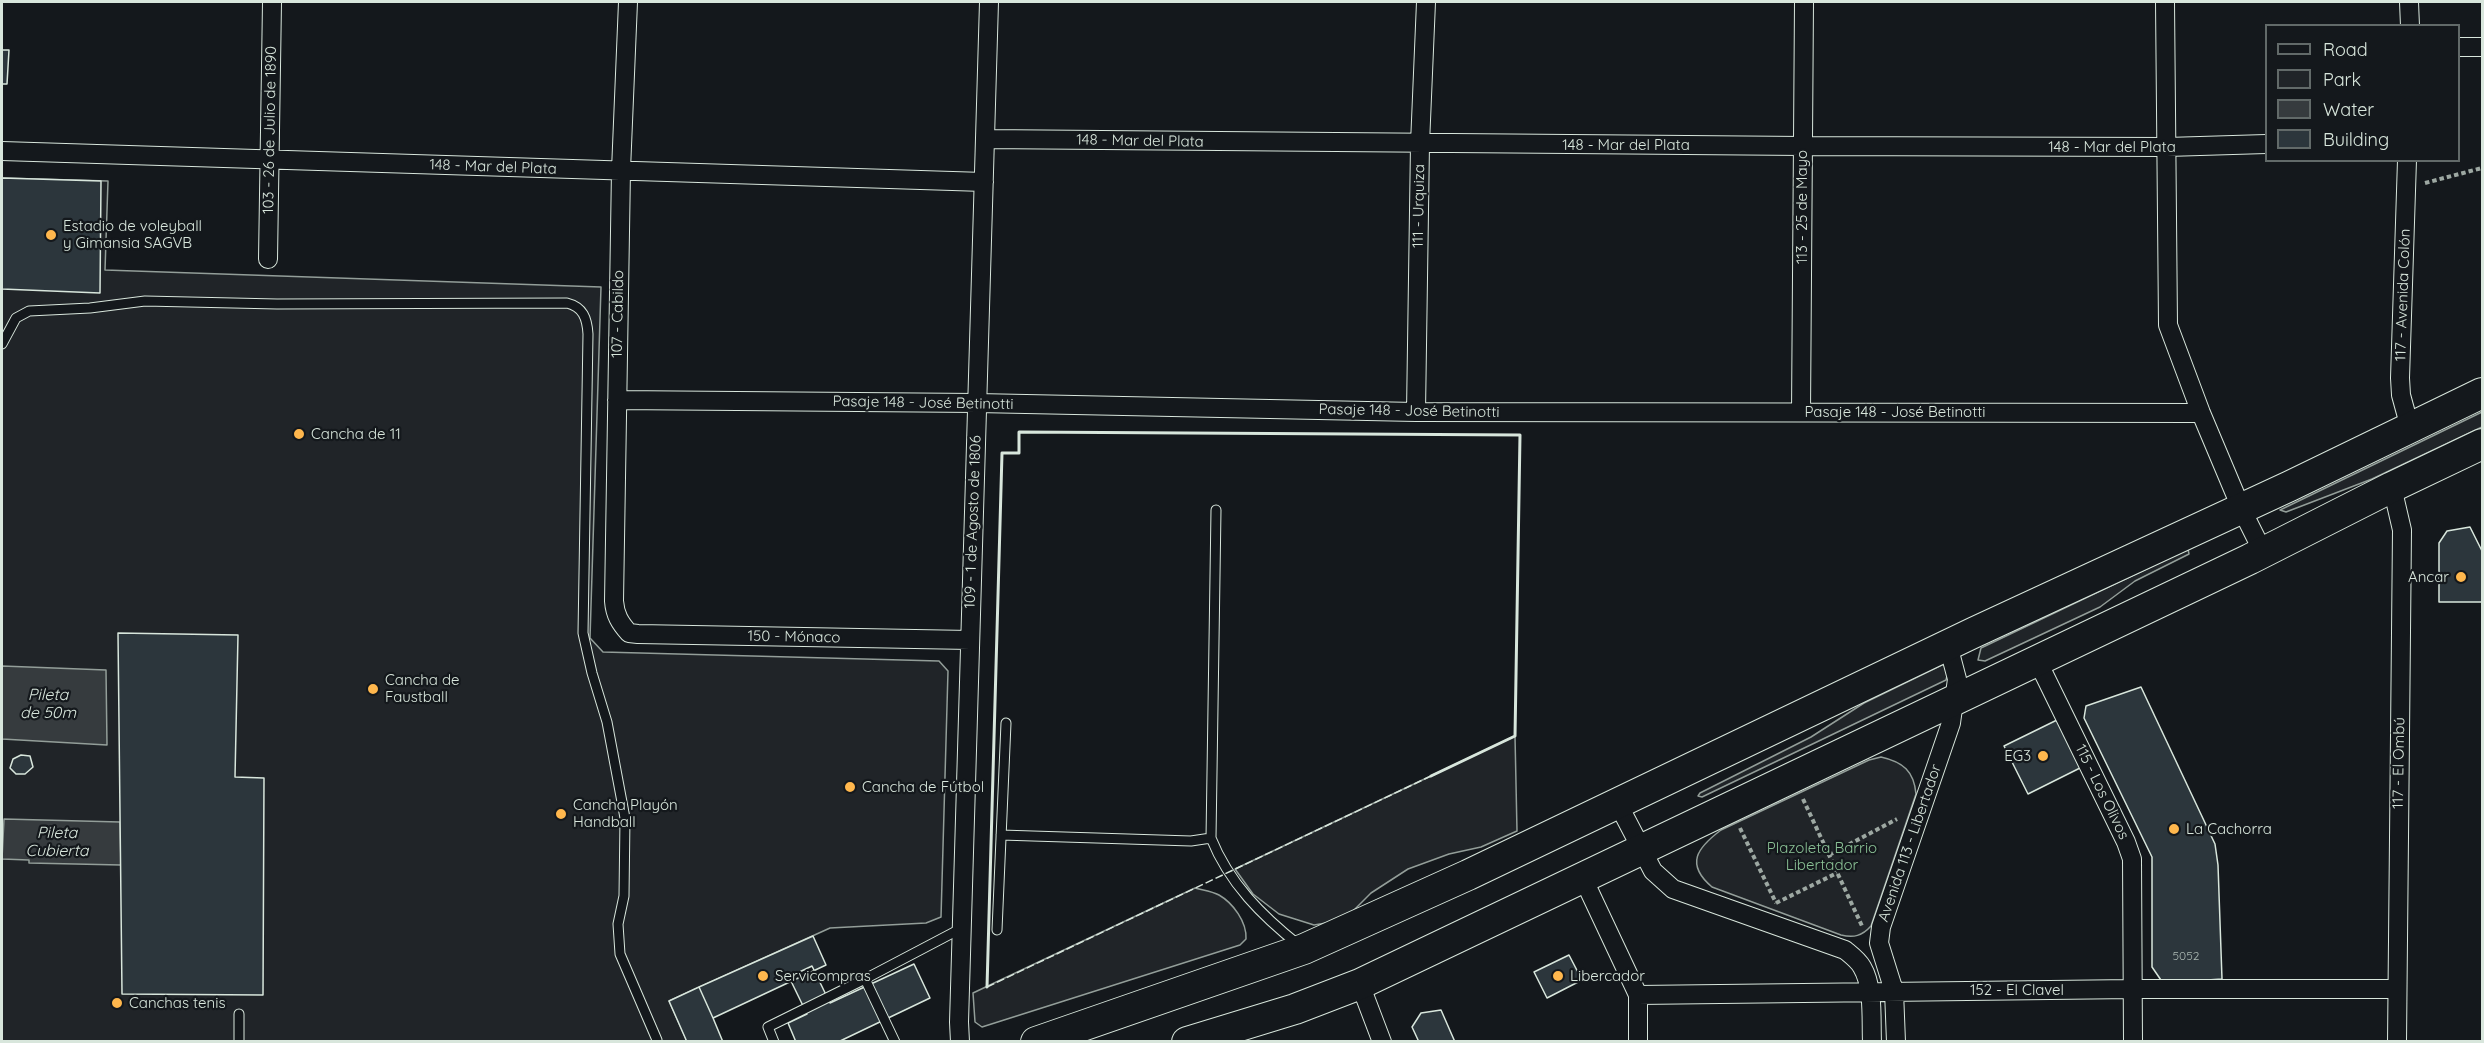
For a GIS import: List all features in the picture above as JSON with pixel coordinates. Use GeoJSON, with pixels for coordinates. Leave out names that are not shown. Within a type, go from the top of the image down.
{"type":"FeatureCollection","features":[{"type":"Feature","properties":{"kind":"main road"},"geometry":{"type":"LineString","coordinates":[[1036,1041],[1304,949],[1468,875],[1617,802],[2482,393]]}},
{"type":"Feature","properties":{"kind":"main road"},"geometry":{"type":"LineString","coordinates":[[1187,1041],[1295,1009],[1360,984],[2263,552],[2482,444]]}},
{"type":"Feature","properties":{"kind":"street","name":"103 - 26 de Julio de 1890"},"geometry":{"type":"LineString","coordinates":[[268,259],[272,2]]}},
{"type":"Feature","properties":{"kind":"street","name":"107 - Cabildo"},"geometry":{"type":"LineString","coordinates":[[621,625],[615,613],[614,601],[621,170],[628,2]]}},
{"type":"Feature","properties":{"kind":"street","name":"109 - 1 de Agosto de 1806"},"geometry":{"type":"LineString","coordinates":[[960,1041],[989,2]]}},
{"type":"Feature","properties":{"kind":"street","name":"111 - Urquiza"},"geometry":{"type":"LineString","coordinates":[[1416,412],[1420,144],[1426,2]]}},
{"type":"Feature","properties":{"kind":"street","name":"113 - 25 de Mayo"},"geometry":{"type":"LineString","coordinates":[[1801,412],[1804,2]]}},
{"type":"Feature","properties":{"kind":"street"},"geometry":{"type":"LineString","coordinates":[[2165,2],[2168,325],[2201,413],[2241,508],[2263,552]]}},
{"type":"Feature","properties":{"kind":"street"},"geometry":{"type":"LineString","coordinates":[[2409,2],[2410,24]]}},
{"type":"Feature","properties":{"kind":"street"},"geometry":{"type":"LineString","coordinates":[[2460,47],[2482,47]]}},
{"type":"Feature","properties":{"kind":"street","name":"148 - Mar del Plata"},"geometry":{"type":"LineString","coordinates":[[985,139],[1803,146],[2167,147],[2265,144]]}},
{"type":"Feature","properties":{"kind":"street","name":"148 - Mar del Plata"},"geometry":{"type":"LineString","coordinates":[[2,151],[984,183]]}},
{"type":"Feature","properties":{"kind":"street","name":"117 - Avenida Colón"},"geometry":{"type":"LineString","coordinates":[[2407,162],[2400,378],[2401,395],[2410,428]]}},
{"type":"Feature","properties":{"kind":"street","name":"Pasaje 148 - José Betinotti"},"geometry":{"type":"LineString","coordinates":[[617,400],[977,403],[1416,412],[2201,413]]}},
{"type":"Feature","properties":{"kind":"street","name":"117 - El Ombú"},"geometry":{"type":"LineString","coordinates":[[2392,487],[2402,530],[2397,1041]]}},
{"type":"Feature","properties":{"kind":"street","name":"150 - Mónaco"},"geometry":{"type":"LineString","coordinates":[[621,625],[629,633],[638,634],[970,640]]}},
{"type":"Feature","properties":{"kind":"street","name":"Avenida 113 - Libertador"},"geometry":{"type":"LineString","coordinates":[[1896,1041],[1894,991],[1879,943],[1881,927],[1952,723],[1957,679],[1948,645]]}},
{"type":"Feature","properties":{"kind":"street","name":"115 - Los Olivos"},"geometry":{"type":"LineString","coordinates":[[2037,660],[2126,842],[2132,859],[2133,1041]]}},
{"type":"Feature","properties":{"kind":"street"},"geometry":{"type":"LineString","coordinates":[[1617,802],[1653,871],[1673,889],[1845,950],[1862,967],[1869,993],[1872,1041]]}},
{"type":"Feature","properties":{"kind":"street"},"geometry":{"type":"LineString","coordinates":[[1583,878],[1638,995],[1638,1041]]}},
{"type":"Feature","properties":{"kind":"street"},"geometry":{"type":"LineString","coordinates":[[1360,984],[1382,1041]]}},
{"type":"Feature","properties":{"kind":"street","name":"152 - El Clavel"},"geometry":{"type":"LineString","coordinates":[[1638,995],[2132,989],[2397,989]]}},
{"type":"Feature","properties":{"kind":"lane"},"geometry":{"type":"LineString","coordinates":[[2,344],[16,318],[29,311],[90,308],[145,301],[277,304],[567,303],[577,306],[583,313],[588,334],[583,633],[591,673],[607,722],[625,818],[624,896],[618,924],[620,954],[657,1040]]}},
{"type":"Feature","properties":{"kind":"lane"},"geometry":{"type":"LineString","coordinates":[[1216,510],[1211,838],[1228,872],[1250,901],[1276,927],[1304,949]]}},
{"type":"Feature","properties":{"kind":"lane"},"geometry":{"type":"LineString","coordinates":[[997,930],[1006,723]]}},
{"type":"Feature","properties":{"kind":"lane"},"geometry":{"type":"LineString","coordinates":[[1001,835],[1191,841],[1211,838]]}},
{"type":"Feature","properties":{"kind":"lane"},"geometry":{"type":"LineString","coordinates":[[774,1041],[768,1027],[962,928]]}},
{"type":"Feature","properties":{"kind":"lane"},"geometry":{"type":"LineString","coordinates":[[865,979],[895,1041]]}},
{"type":"Feature","properties":{"kind":"lane"},"geometry":{"type":"LineString","coordinates":[[239,1014],[239,1041]]}},
{"type":"Feature","properties":{"kind":"path"},"geometry":{"type":"LineString","coordinates":[[2406,184],[2435,182],[2482,168]]}},
{"type":"Feature","properties":{"kind":"path"},"geometry":{"type":"LineString","coordinates":[[1792,777],[1865,933]]}},
{"type":"Feature","properties":{"kind":"path"},"geometry":{"type":"LineString","coordinates":[[1730,806],[1776,903]]}},
{"type":"Feature","properties":{"kind":"path"},"geometry":{"type":"LineString","coordinates":[[1829,855],[1923,806]]}},
{"type":"Feature","properties":{"kind":"path"},"geometry":{"type":"LineString","coordinates":[[1749,915],[1837,873]]}},
{"type":"Feature","properties":{"kind":"green space"},"geometry":{"type":"Polygon","coordinates":[[[2,178],[108,181],[105,270],[601,287],[590,638],[603,652],[939,661],[948,671],[941,917],[926,923],[830,928],[669,1001],[687,1041],[2,1041],[2,178]]]}},
{"type":"Feature","properties":{"kind":"green space"},"geometry":{"type":"Polygon","coordinates":[[[2482,412],[2482,427],[2372,479],[2286,512],[2280,510],[2482,412]]]}},
{"type":"Feature","properties":{"kind":"green space"},"geometry":{"type":"Polygon","coordinates":[[[2188,549],[2189,554],[2135,581],[2100,607],[1985,661],[1978,660],[1981,648],[2188,549]]]}},
{"type":"Feature","properties":{"kind":"green space"},"geometry":{"type":"Polygon","coordinates":[[[1944,664],[1948,672],[1946,680],[1702,797],[1698,796],[1811,737],[1864,703],[1944,664]]]}},
{"type":"Feature","properties":{"kind":"green space"},"geometry":{"type":"Polygon","coordinates":[[[1515,736],[1517,831],[1481,847],[1449,854],[1408,869],[1371,893],[1344,920],[1314,925],[1279,914],[1253,894],[1235,869],[1515,736]]]}},
{"type":"Feature","properties":{"kind":"green space","name":"Plazoleta Barrio Libertador"},"geometry":{"type":"Polygon","coordinates":[[[1881,757],[1906,769],[1913,779],[1916,794],[1871,926],[1864,932],[1854,936],[1841,935],[1712,887],[1704,879],[1699,871],[1697,857],[1706,843],[1721,830],[1869,760],[1881,757]]]}},
{"type":"Feature","properties":{"kind":"green space"},"geometry":{"type":"Polygon","coordinates":[[[1195,888],[1219,895],[1234,908],[1242,920],[1246,933],[1246,939],[1240,945],[982,1027],[975,1022],[973,993],[1195,888]]]}},
{"type":"Feature","properties":{"kind":"water","name":"Pileta de 50m"},"geometry":{"type":"Polygon","coordinates":[[[2,666],[106,670],[107,745],[2,739],[2,666]]]}},
{"type":"Feature","properties":{"kind":"water","name":"Pileta Cubierta"},"geometry":{"type":"Polygon","coordinates":[[[4,819],[120,822],[121,865],[29,863],[29,860],[2,859],[4,819]]]}},
{"type":"Feature","properties":{"kind":"building"},"geometry":{"type":"Polygon","coordinates":[[[2,50],[9,50],[7,84],[2,84],[2,50]]]}},
{"type":"Feature","properties":{"kind":"building","name":"Estadio de voleyball y Gimansia SAGVB"},"geometry":{"type":"Polygon","coordinates":[[[2,178],[101,181],[100,293],[2,289],[2,178]]]}},
{"type":"Feature","properties":{"kind":"building","name":"Ancar"},"geometry":{"type":"Polygon","coordinates":[[[2470,527],[2482,551],[2482,602],[2439,602],[2439,543],[2447,531],[2470,527]]]}},
{"type":"Feature","properties":{"kind":"building"},"geometry":{"type":"Polygon","coordinates":[[[118,633],[238,635],[235,777],[264,778],[263,995],[122,994],[118,633]]]}},
{"type":"Feature","properties":{"kind":"building","name":"La Cachorra"},"geometry":{"type":"Polygon","coordinates":[[[2141,687],[2215,844],[2218,865],[2222,979],[2163,983],[2152,967],[2152,857],[2084,718],[2086,706],[2141,687]]]}},
{"type":"Feature","properties":{"kind":"building","name":"EG3"},"geometry":{"type":"Polygon","coordinates":[[[2059,719],[2082,767],[2028,794],[2004,746],[2059,719]]]}},
{"type":"Feature","properties":{"kind":"building"},"geometry":{"type":"Polygon","coordinates":[[[21,755],[30,756],[33,767],[25,774],[16,774],[10,768],[13,759],[21,755]]]}},
{"type":"Feature","properties":{"kind":"building","name":"Servicompras"},"geometry":{"type":"Polygon","coordinates":[[[813,936],[826,965],[713,1018],[699,987],[813,936]]]}},
{"type":"Feature","properties":{"kind":"building","name":"Libercador"},"geometry":{"type":"Polygon","coordinates":[[[1569,955],[1582,980],[1547,998],[1534,972],[1569,955]]]}},
{"type":"Feature","properties":{"kind":"building"},"geometry":{"type":"Polygon","coordinates":[[[914,964],[930,998],[838,1042],[796,1042],[788,1023],[807,1014],[789,977],[812,966],[830,1003],[914,964]]]}},
{"type":"Feature","properties":{"kind":"building"},"geometry":{"type":"Polygon","coordinates":[[[699,987],[723,1042],[687,1042],[669,1001],[699,987]]]}},
{"type":"Feature","properties":{"kind":"building"},"geometry":{"type":"Polygon","coordinates":[[[1441,1010],[1455,1042],[1419,1042],[1412,1027],[1421,1013],[1441,1010]]]}},
{"type":"Feature","properties":{"kind":"fence"},"geometry":{"type":"LineString","coordinates":[[987,987],[1431,776]]}},
{"type":"Feature","properties":{"kind":"wall"},"geometry":{"type":"LineString","coordinates":[[987,987],[1002,453],[1019,453],[1019,432],[1520,435],[1515,736],[1431,776]]}},
{"type":"Feature","properties":{"kind":"place","name":"Estadio de voleyball y Gimansia SAGVB"},"geometry":{"type":"Point","coordinates":[51,235]}},
{"type":"Feature","properties":{"kind":"place","name":"Cancha de 11"},"geometry":{"type":"Point","coordinates":[299,434]}},
{"type":"Feature","properties":{"kind":"place","name":"Ancar"},"geometry":{"type":"Point","coordinates":[2461,577]}},
{"type":"Feature","properties":{"kind":"place","name":"Cancha de Faustball"},"geometry":{"type":"Point","coordinates":[373,689]}},
{"type":"Feature","properties":{"kind":"place","name":"EG3"},"geometry":{"type":"Point","coordinates":[2043,756]}},
{"type":"Feature","properties":{"kind":"place","name":"Cancha de Fútbol"},"geometry":{"type":"Point","coordinates":[850,787]}},
{"type":"Feature","properties":{"kind":"place","name":"Cancha Playón Handball"},"geometry":{"type":"Point","coordinates":[561,814]}},
{"type":"Feature","properties":{"kind":"place","name":"La Cachorra"},"geometry":{"type":"Point","coordinates":[2174,829]}},
{"type":"Feature","properties":{"kind":"place","name":"Servicompras"},"geometry":{"type":"Point","coordinates":[763,976]}},
{"type":"Feature","properties":{"kind":"place","name":"Libercador"},"geometry":{"type":"Point","coordinates":[1558,976]}},
{"type":"Feature","properties":{"kind":"place","name":"Canchas tenis"},"geometry":{"type":"Point","coordinates":[117,1003]}}]}
